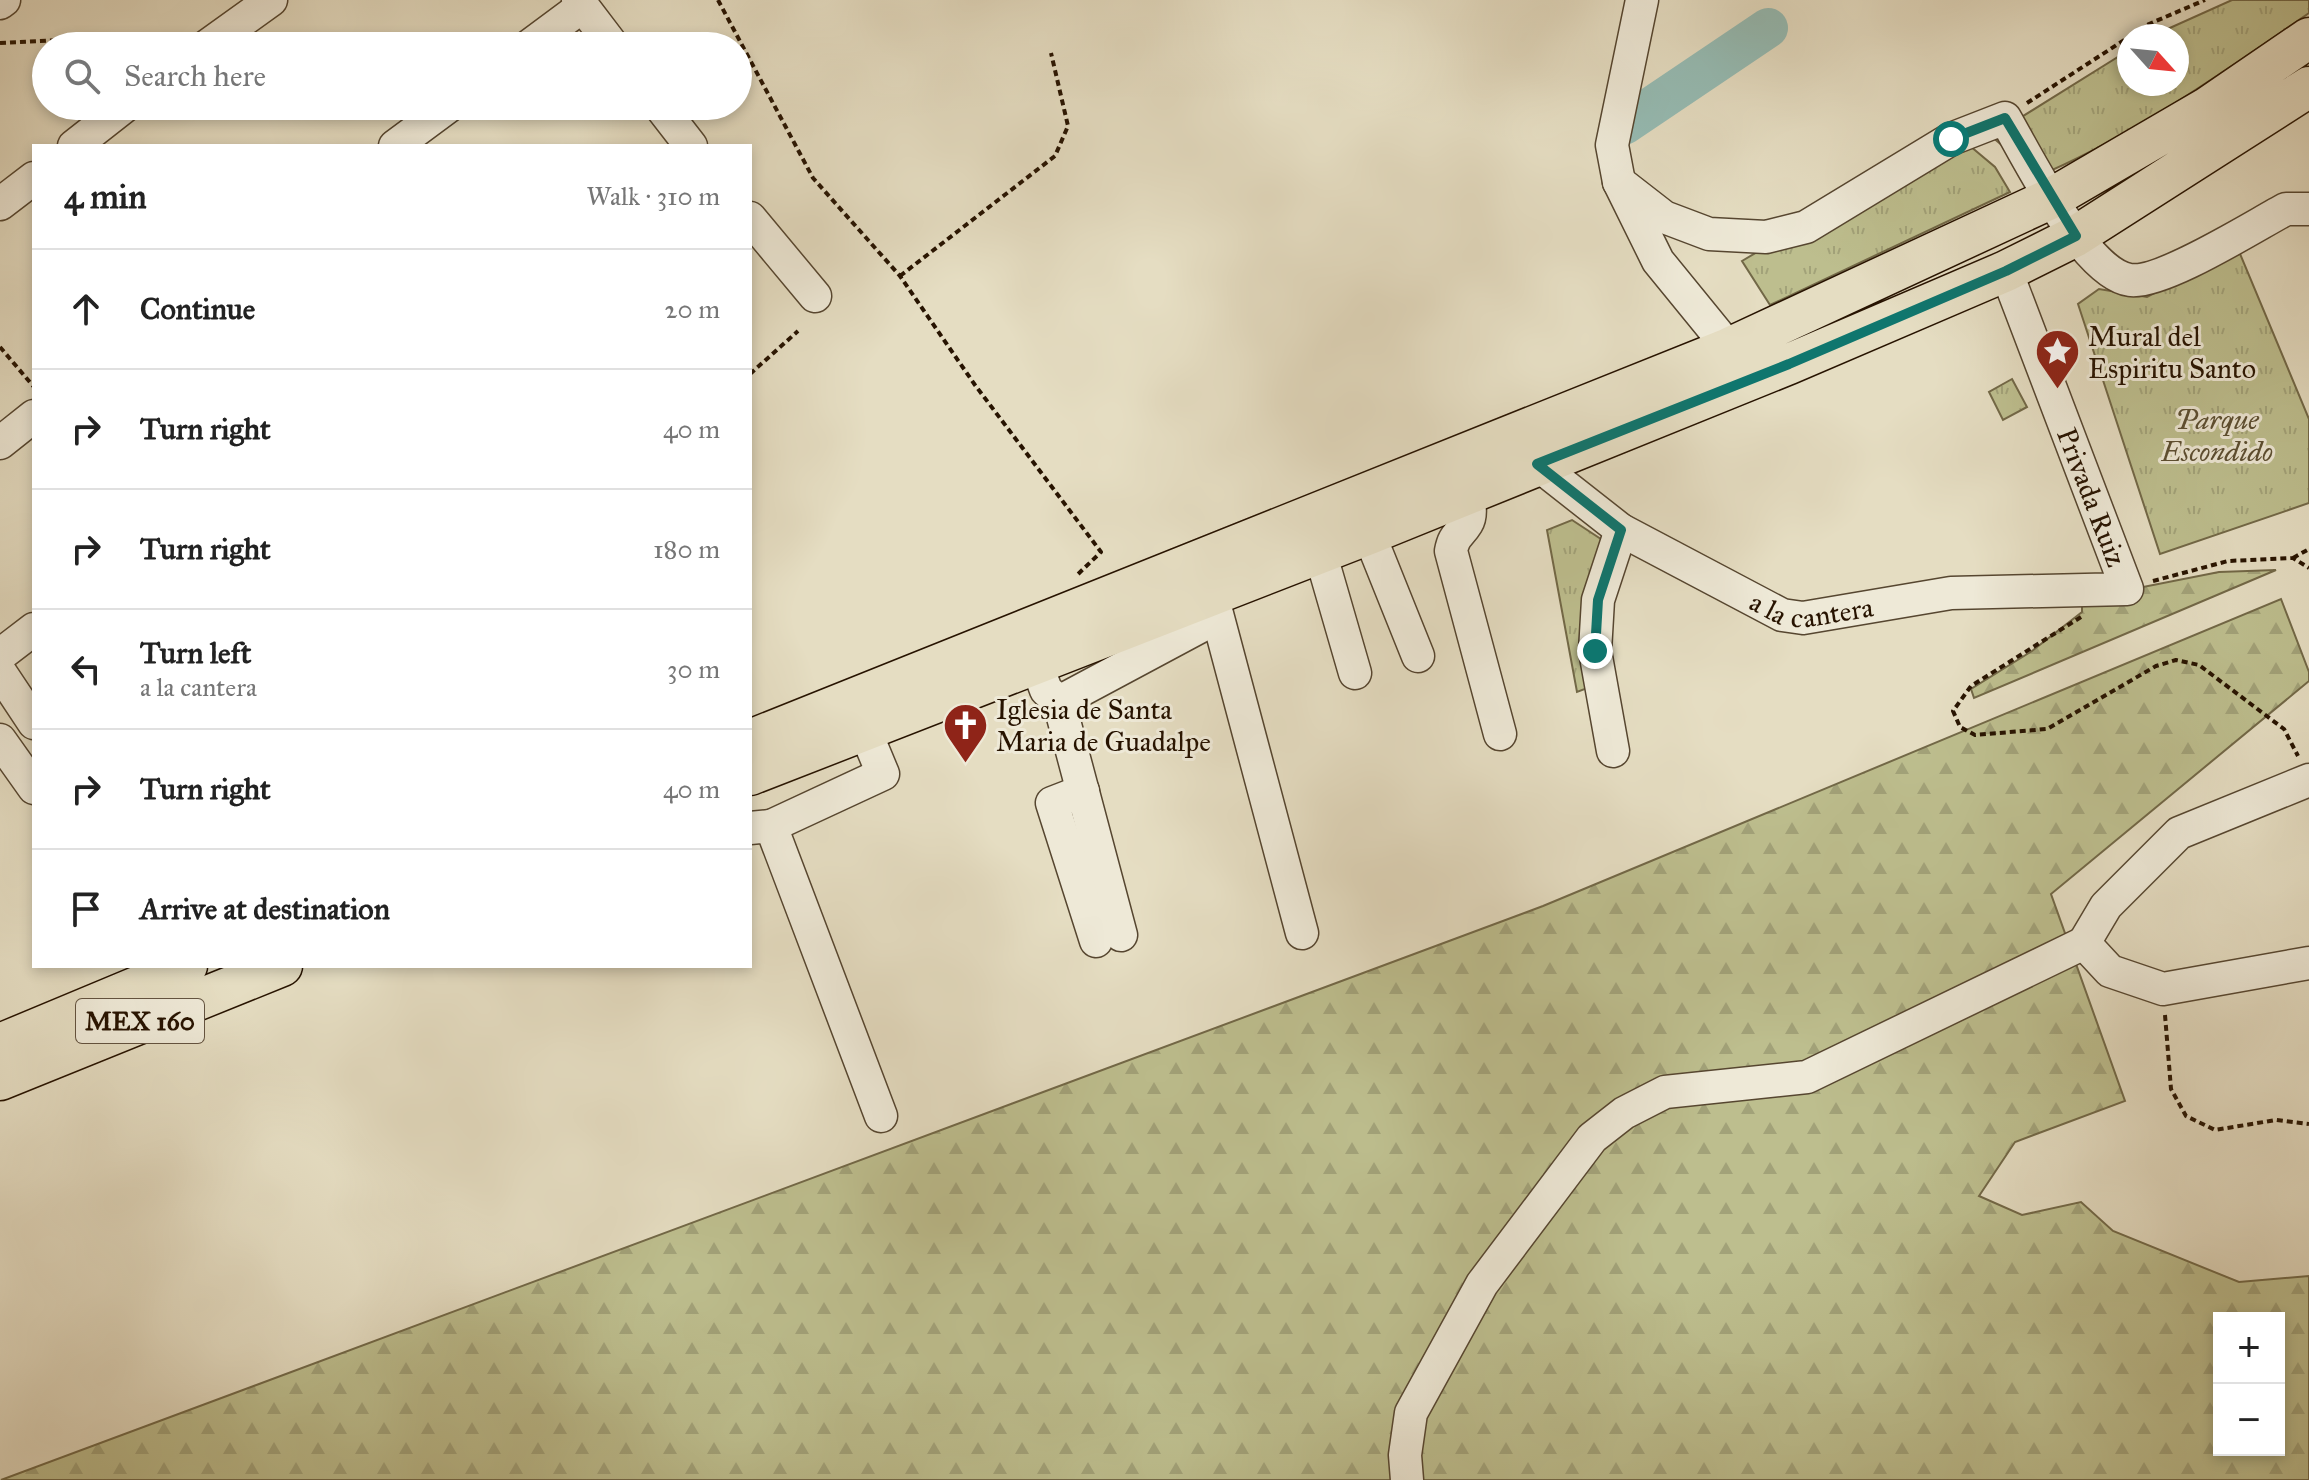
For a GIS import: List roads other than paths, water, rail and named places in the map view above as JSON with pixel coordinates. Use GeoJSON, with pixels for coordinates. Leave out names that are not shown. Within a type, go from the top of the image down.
{"type":"FeatureCollection","features":[{"type":"Feature","properties":{"kind":"main road"},"geometry":{"type":"LineString","coordinates":[[752,774],[858,715],[1460,476],[2052,198],[2208,107],[2309,38]]}},
{"type":"Feature","properties":{"kind":"main road"},"geometry":{"type":"LineString","coordinates":[[752,740],[858,715],[1214,606],[1320,552],[1369,534],[1460,476],[1537,464],[1789,364],[2006,271],[2076,236],[2309,87]]}},
{"type":"Feature","properties":{"kind":"main road","name":"MEX 160"},"geometry":{"type":"LineString","coordinates":[[0,1044],[151,986],[269,968]]}},
{"type":"Feature","properties":{"kind":"main road","name":"MEX 160"},"geometry":{"type":"LineString","coordinates":[[0,1080],[151,986]]}},
{"type":"Feature","properties":{"kind":"street"},"geometry":{"type":"LineString","coordinates":[[226,32],[271,0]]}},
{"type":"Feature","properties":{"kind":"street"},"geometry":{"type":"LineString","coordinates":[[1642,0],[1612,145],[1619,182],[1658,261],[1729,348]]}},
{"type":"Feature","properties":{"kind":"street"},"geometry":{"type":"LineString","coordinates":[[546,32],[580,3],[602,32]]}},
{"type":"Feature","properties":{"kind":"street"},"geometry":{"type":"LineString","coordinates":[[1619,182],[1664,217],[1709,234],[1766,237],[1806,227],[1951,139],[2005,118],[2076,236],[2110,274],[2132,281],[2161,275],[2286,209],[2309,209]]}},
{"type":"Feature","properties":{"kind":"street"},"geometry":{"type":"LineString","coordinates":[[77,144],[107,120]]}},
{"type":"Feature","properties":{"kind":"street"},"geometry":{"type":"LineString","coordinates":[[398,144],[430,120]]}},
{"type":"Feature","properties":{"kind":"street"},"geometry":{"type":"LineString","coordinates":[[669,120],[683,143]]}},
{"type":"Feature","properties":{"kind":"street"},"geometry":{"type":"LineString","coordinates":[[0,204],[32,180]]}},
{"type":"Feature","properties":{"kind":"street"},"geometry":{"type":"LineString","coordinates":[[755,234],[815,296]]}},
{"type":"Feature","properties":{"kind":"street","name":"Privada Ruiz"},"geometry":{"type":"LineString","coordinates":[[2006,271],[2127,589]]}},
{"type":"Feature","properties":{"kind":"street"},"geometry":{"type":"LineString","coordinates":[[0,443],[32,418]]}},
{"type":"Feature","properties":{"kind":"street","name":"a la cantera"},"geometry":{"type":"LineString","coordinates":[[1537,464],[1621,530],[1782,615],[1803,618],[1951,593],[2127,589]]}},
{"type":"Feature","properties":{"kind":"street"},"geometry":{"type":"LineString","coordinates":[[1460,476],[1470,513],[1468,522],[1453,539],[1451,551],[1500,734]]}},
{"type":"Feature","properties":{"kind":"street"},"geometry":{"type":"LineString","coordinates":[[1613,751],[1595,651],[1598,600],[1621,530]]}},
{"type":"Feature","properties":{"kind":"street"},"geometry":{"type":"LineString","coordinates":[[1369,534],[1418,656]]}},
{"type":"Feature","properties":{"kind":"street"},"geometry":{"type":"LineString","coordinates":[[1320,552],[1355,673]]}},
{"type":"Feature","properties":{"kind":"street"},"geometry":{"type":"LineString","coordinates":[[1059,702],[1214,606],[1302,933]]}},
{"type":"Feature","properties":{"kind":"street"},"geometry":{"type":"LineString","coordinates":[[0,655],[32,631]]}},
{"type":"Feature","properties":{"kind":"street"},"geometry":{"type":"LineString","coordinates":[[1036,663],[1046,690],[1059,702],[1083,791],[1108,938]]}},
{"type":"Feature","properties":{"kind":"street"},"geometry":{"type":"LineString","coordinates":[[0,672],[32,720]]}},
{"type":"Feature","properties":{"kind":"street"},"geometry":{"type":"LineString","coordinates":[[858,715],[883,774],[761,827],[881,1116]]}},
{"type":"Feature","properties":{"kind":"street"},"geometry":{"type":"LineString","coordinates":[[0,740],[24,781]]}},
{"type":"Feature","properties":{"kind":"street"},"geometry":{"type":"LineString","coordinates":[[1407,1480],[1405,1455],[1411,1413],[1482,1284],[1592,1138],[1624,1113],[1665,1092],[1807,1077],[2084,943],[2106,906],[2179,833],[2307,781]]}},
{"type":"Feature","properties":{"kind":"street"},"geometry":{"type":"LineString","coordinates":[[2084,943],[2110,971],[2163,989],[2309,963]]}},
{"type":"Feature","properties":{"kind":"waterway"},"geometry":{"type":"LineString","coordinates":[[1624,125],[1768,28]]}},
{"type":"Feature","properties":{"kind":"place","name":"Mural del Espiritu Santo"},"geometry":{"type":"Point","coordinates":[2057,391]}},
{"type":"Feature","properties":{"kind":"place","name":"Iglesia de Santa Maria de Guadalpe"},"geometry":{"type":"Point","coordinates":[965,764]}},
{"type":"Feature","properties":{"kind":"park label","name":"Parque Escondido"},"geometry":{"type":"Point","coordinates":[2217,435]}}]}
